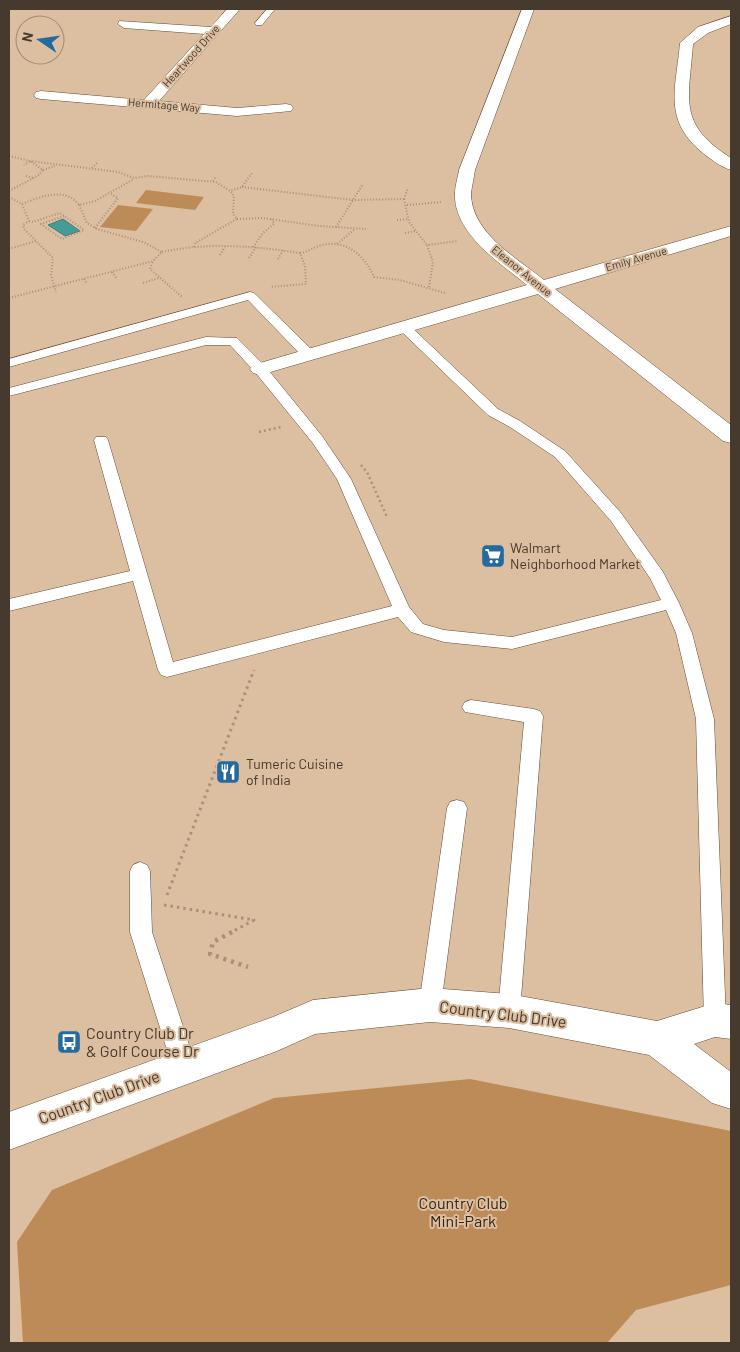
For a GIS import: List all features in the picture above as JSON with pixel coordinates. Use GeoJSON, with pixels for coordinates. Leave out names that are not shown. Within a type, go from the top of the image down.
{"type":"FeatureCollection","features":[{"type":"Feature","properties":{"kind":"street","name":"Heartwood Drive"},"geometry":{"type":"LineString","coordinates":[[148,104],[212,31],[234,9]]}},
{"type":"Feature","properties":{"kind":"street","name":"Eleanor Avenue"},"geometry":{"type":"LineString","coordinates":[[528,9],[468,170],[462,194],[467,214],[486,242],[731,436]]}},
{"type":"Feature","properties":{"kind":"street"},"geometry":{"type":"LineString","coordinates":[[717,12],[731,20]]}},
{"type":"Feature","properties":{"kind":"street"},"geometry":{"type":"LineString","coordinates":[[731,20],[702,30],[688,44],[682,109],[690,129],[708,151],[731,165]]}},
{"type":"Feature","properties":{"kind":"street"},"geometry":{"type":"LineString","coordinates":[[124,24],[212,31]]}},
{"type":"Feature","properties":{"kind":"street","name":"Hermitage Way"},"geometry":{"type":"LineString","coordinates":[[41,94],[237,112],[286,108]]}},
{"type":"Feature","properties":{"kind":"street","name":"Emily Avenue"},"geometry":{"type":"LineString","coordinates":[[260,369],[731,231]]}},
{"type":"Feature","properties":{"kind":"street","name":"Country Club Drive"},"geometry":{"type":"LineString","coordinates":[[9,1130],[277,1033],[313,1017],[430,1005],[508,1011],[657,1038],[723,1021]]}},
{"type":"Feature","properties":{"kind":"street","name":"Country Club Drive"},"geometry":{"type":"LineString","coordinates":[[657,1038],[726,1090],[731,1091]]}},
{"type":"Feature","properties":{"kind":"lane"},"geometry":{"type":"LineString","coordinates":[[259,23],[271,9]]}},
{"type":"Feature","properties":{"kind":"lane"},"geometry":{"type":"LineString","coordinates":[[9,363],[250,296],[309,355]]}},
{"type":"Feature","properties":{"kind":"lane"},"geometry":{"type":"LineString","coordinates":[[404,327],[493,412],[516,424],[560,454],[616,517],[657,576],[671,603],[684,633],[705,719],[723,1021]]}},
{"type":"Feature","properties":{"kind":"lane"},"geometry":{"type":"LineString","coordinates":[[9,392],[206,341],[233,341],[260,369],[317,439],[344,479],[402,610],[418,628],[444,636],[512,643],[671,603]]}},
{"type":"Feature","properties":{"kind":"lane"},"geometry":{"type":"LineString","coordinates":[[101,440],[167,670],[402,610]]}},
{"type":"Feature","properties":{"kind":"lane"},"geometry":{"type":"LineString","coordinates":[[9,605],[140,574]]}},
{"type":"Feature","properties":{"kind":"lane"},"geometry":{"type":"LineString","coordinates":[[471,707],[534,716],[508,1011]]}},
{"type":"Feature","properties":{"kind":"lane"},"geometry":{"type":"LineString","coordinates":[[430,1005],[457,808]]}},
{"type":"Feature","properties":{"kind":"lane"},"geometry":{"type":"LineString","coordinates":[[140,871],[141,932],[184,1066]]}},
{"type":"Feature","properties":{"kind":"path"},"geometry":{"type":"LineString","coordinates":[[23,158],[27,154]]}},
{"type":"Feature","properties":{"kind":"path"},"geometry":{"type":"LineString","coordinates":[[9,156],[23,158],[43,170]]}},
{"type":"Feature","properties":{"kind":"path"},"geometry":{"type":"LineString","coordinates":[[45,163],[50,158]]}},
{"type":"Feature","properties":{"kind":"path"},"geometry":{"type":"LineString","coordinates":[[24,165],[30,161],[116,172],[134,178]]}},
{"type":"Feature","properties":{"kind":"path"},"geometry":{"type":"LineString","coordinates":[[92,169],[97,163]]}},
{"type":"Feature","properties":{"kind":"path"},"geometry":{"type":"LineString","coordinates":[[9,191],[34,178],[43,170],[58,165]]}},
{"type":"Feature","properties":{"kind":"path"},"geometry":{"type":"LineString","coordinates":[[116,172],[121,168]]}},
{"type":"Feature","properties":{"kind":"path"},"geometry":{"type":"LineString","coordinates":[[242,187],[252,173]]}},
{"type":"Feature","properties":{"kind":"path"},"geometry":{"type":"LineString","coordinates":[[26,176],[34,178]]}},
{"type":"Feature","properties":{"kind":"path"},"geometry":{"type":"LineString","coordinates":[[79,205],[88,204],[111,194],[123,183],[134,178],[148,176],[216,182],[234,196],[233,214],[237,219]]}},
{"type":"Feature","properties":{"kind":"path"},"geometry":{"type":"LineString","coordinates":[[212,182],[216,176]]}},
{"type":"Feature","properties":{"kind":"path"},"geometry":{"type":"LineString","coordinates":[[336,228],[363,184]]}},
{"type":"Feature","properties":{"kind":"path"},"geometry":{"type":"LineString","coordinates":[[9,186],[15,188]]}},
{"type":"Feature","properties":{"kind":"path"},"geometry":{"type":"LineString","coordinates":[[230,191],[242,187],[353,200],[404,199]]}},
{"type":"Feature","properties":{"kind":"path"},"geometry":{"type":"LineString","coordinates":[[408,188],[404,199],[409,219],[415,232],[427,245],[433,262],[428,287]]}},
{"type":"Feature","properties":{"kind":"path"},"geometry":{"type":"LineString","coordinates":[[22,204],[38,198],[65,194],[72,196],[79,205],[87,223],[95,228],[143,242],[162,252]]}},
{"type":"Feature","properties":{"kind":"path"},"geometry":{"type":"LineString","coordinates":[[95,228],[118,198],[111,194]]}},
{"type":"Feature","properties":{"kind":"path"},"geometry":{"type":"LineString","coordinates":[[9,197],[22,204],[29,221]]}},
{"type":"Feature","properties":{"kind":"path"},"geometry":{"type":"LineString","coordinates":[[407,205],[443,202]]}},
{"type":"Feature","properties":{"kind":"path"},"geometry":{"type":"LineString","coordinates":[[56,292],[51,275],[52,258],[24,229],[23,225],[29,221],[33,222],[60,213],[84,230],[62,239],[42,224],[64,216]]}},
{"type":"Feature","properties":{"kind":"path"},"geometry":{"type":"LineString","coordinates":[[194,247],[195,243],[237,219],[272,219],[336,228],[366,228]]}},
{"type":"Feature","properties":{"kind":"path"},"geometry":{"type":"LineString","coordinates":[[249,258],[255,247],[274,224],[272,219]]}},
{"type":"Feature","properties":{"kind":"path"},"geometry":{"type":"LineString","coordinates":[[397,220],[409,219]]}},
{"type":"Feature","properties":{"kind":"path"},"geometry":{"type":"LineString","coordinates":[[337,244],[355,229]]}},
{"type":"Feature","properties":{"kind":"path"},"geometry":{"type":"LineString","coordinates":[[405,233],[415,232]]}},
{"type":"Feature","properties":{"kind":"path"},"geometry":{"type":"LineString","coordinates":[[427,245],[466,240]]}},
{"type":"Feature","properties":{"kind":"path"},"geometry":{"type":"LineString","coordinates":[[9,249],[36,242]]}},
{"type":"Feature","properties":{"kind":"path"},"geometry":{"type":"LineString","coordinates":[[182,297],[150,269],[153,261],[162,252],[180,247],[225,246],[255,247],[307,253],[322,244],[337,244],[350,248],[361,255],[370,267],[374,277],[400,280],[452,295]]}},
{"type":"Feature","properties":{"kind":"path"},"geometry":{"type":"LineString","coordinates":[[220,255],[225,246]]}},
{"type":"Feature","properties":{"kind":"path"},"geometry":{"type":"LineString","coordinates":[[194,252],[198,247]]}},
{"type":"Feature","properties":{"kind":"path"},"geometry":{"type":"LineString","coordinates":[[278,259],[283,250]]}},
{"type":"Feature","properties":{"kind":"path"},"geometry":{"type":"LineString","coordinates":[[250,296],[260,289],[306,284],[305,266],[300,253]]}},
{"type":"Feature","properties":{"kind":"path"},"geometry":{"type":"LineString","coordinates":[[9,298],[153,261]]}},
{"type":"Feature","properties":{"kind":"path"},"geometry":{"type":"LineString","coordinates":[[112,272],[117,279]]}},
{"type":"Feature","properties":{"kind":"path"},"geometry":{"type":"LineString","coordinates":[[144,282],[159,278]]}},
{"type":"Feature","properties":{"kind":"path"},"geometry":{"type":"LineString","coordinates":[[84,279],[87,284]]}},
{"type":"Feature","properties":{"kind":"path"},"geometry":{"type":"LineString","coordinates":[[259,432],[284,426]]}},
{"type":"Feature","properties":{"kind":"path"},"geometry":{"type":"LineString","coordinates":[[248,968],[210,954],[213,942],[254,920],[163,904],[256,664]]}},
{"type":"Feature","properties":{"kind":"green space"},"geometry":{"type":"Polygon","coordinates":[[[146,190],[204,197],[195,210],[136,203],[146,190]]]}},
{"type":"Feature","properties":{"kind":"green space"},"geometry":{"type":"Polygon","coordinates":[[[118,205],[153,209],[136,231],[100,227],[118,205]]]}},
{"type":"Feature","properties":{"kind":"green space","name":"Country Club Mini-Park"},"geometry":{"type":"Polygon","coordinates":[[[470,1079],[731,1131],[731,1285],[636,1310],[607,1343],[23,1343],[17,1242],[52,1190],[274,1098],[470,1079]]]}},
{"type":"Feature","properties":{"kind":"water"},"geometry":{"type":"Polygon","coordinates":[[[63,219],[80,231],[65,236],[48,225],[63,219]]]}},
{"type":"Feature","properties":{"kind":"place","name":"Walmart Neighborhood Market"},"geometry":{"type":"Point","coordinates":[493,556]}},
{"type":"Feature","properties":{"kind":"place","name":"Tumeric Cuisine of India"},"geometry":{"type":"Point","coordinates":[228,772]}},
{"type":"Feature","properties":{"kind":"place","name":"Country Club Dr & Golf Course Dr"},"geometry":{"type":"Point","coordinates":[69,1042]}}]}
